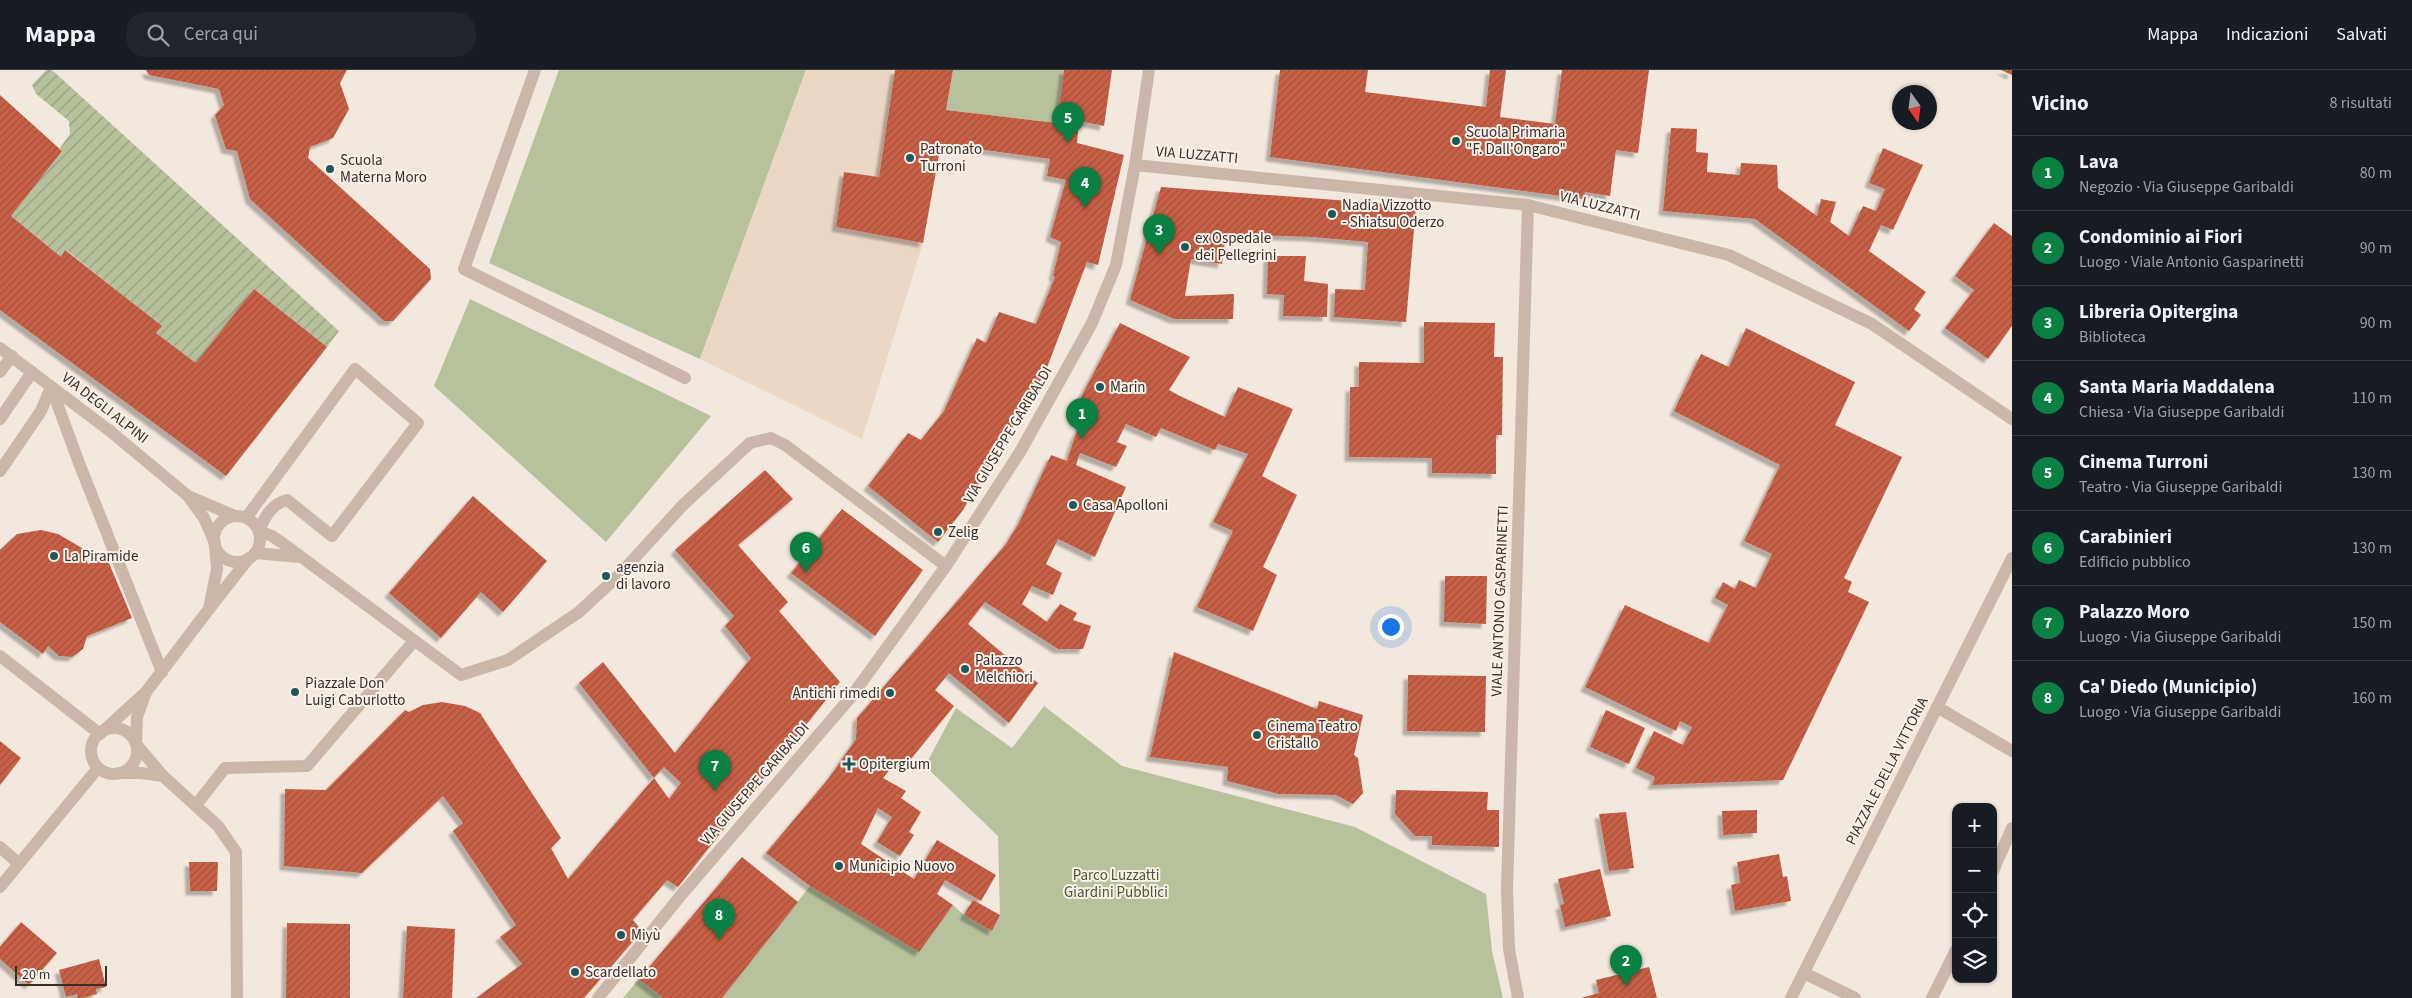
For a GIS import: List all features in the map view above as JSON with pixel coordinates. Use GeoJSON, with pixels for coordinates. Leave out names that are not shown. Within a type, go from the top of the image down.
{"type":"FeatureCollection","features":[{"type":"Feature","properties":{"kind":"street"},"geometry":{"type":"LineString","coordinates":[[535,70],[464,269],[685,378]]}},
{"type":"Feature","properties":{"kind":"street","name":"VIA GIUSEPPE GARIBALDI"},"geometry":{"type":"LineString","coordinates":[[598,998],[682,894],[851,697],[946,566],[1020,452],[1092,323],[1116,266],[1135,166],[1150,70]]}},
{"type":"Feature","properties":{"kind":"street","name":"VIA LUZZATTI"},"geometry":{"type":"LineString","coordinates":[[1135,166],[1528,205],[1729,255],[1872,324],[2012,419]]}},
{"type":"Feature","properties":{"kind":"street","name":"VIALE ANTONIO GASPARINETTI"},"geometry":{"type":"LineString","coordinates":[[1518,998],[1509,949],[1508,889],[1528,205]]}},
{"type":"Feature","properties":{"kind":"street","name":"VIA DEGLI ALPINI"},"geometry":{"type":"LineString","coordinates":[[0,348],[110,431],[188,496],[204,518],[222,556],[235,562],[252,556]]}},
{"type":"Feature","properties":{"kind":"street"},"geometry":{"type":"LineString","coordinates":[[0,372],[12,356]]}},
{"type":"Feature","properties":{"kind":"street"},"geometry":{"type":"LineString","coordinates":[[215,544],[217,528],[228,518],[241,517],[355,369],[418,423],[332,536],[287,500],[277,503],[264,519],[259,532],[272,536],[461,674],[508,660],[579,612],[620,574],[682,506],[750,443],[770,438],[785,445],[946,566]]}},
{"type":"Feature","properties":{"kind":"street"},"geometry":{"type":"LineString","coordinates":[[0,419],[32,372]]}},
{"type":"Feature","properties":{"kind":"street"},"geometry":{"type":"LineString","coordinates":[[0,471],[41,411],[51,387]]}},
{"type":"Feature","properties":{"kind":"street"},"geometry":{"type":"LineString","coordinates":[[51,387],[162,672]]}},
{"type":"Feature","properties":{"kind":"street","name":"VIA DEGLI ALPINI"},"geometry":{"type":"LineString","coordinates":[[100,734],[146,692],[259,546],[259,532],[255,524],[188,496]]}},
{"type":"Feature","properties":{"kind":"street","name":"VIA DEGLI ALPINI"},"geometry":{"type":"LineString","coordinates":[[209,609],[218,569],[215,544]]}},
{"type":"Feature","properties":{"kind":"street"},"geometry":{"type":"LineString","coordinates":[[252,556],[303,558]]}},
{"type":"Feature","properties":{"kind":"street","name":"PIAZZALE DELLA VITTORIA"},"geometry":{"type":"LineString","coordinates":[[1791,998],[2012,558]]}},
{"type":"Feature","properties":{"kind":"street"},"geometry":{"type":"LineString","coordinates":[[196,805],[225,768],[307,766],[414,641]]}},
{"type":"Feature","properties":{"kind":"street"},"geometry":{"type":"LineString","coordinates":[[0,656],[100,734]]}},
{"type":"Feature","properties":{"kind":"street","name":"VIA DEGLI ALPINI"},"geometry":{"type":"LineString","coordinates":[[119,774],[126,771],[136,759],[137,717],[146,692]]}},
{"type":"Feature","properties":{"kind":"street"},"geometry":{"type":"LineString","coordinates":[[1937,707],[2012,751]]}},
{"type":"Feature","properties":{"kind":"street"},"geometry":{"type":"LineString","coordinates":[[163,776],[142,773],[112,774],[98,768],[92,754],[95,740],[100,734],[113,728],[127,732],[163,776],[218,826],[236,852],[237,998]]}},
{"type":"Feature","properties":{"kind":"street"},"geometry":{"type":"LineString","coordinates":[[0,887],[98,768]]}},
{"type":"Feature","properties":{"kind":"street"},"geometry":{"type":"LineString","coordinates":[[1997,862],[2012,828]]}},
{"type":"Feature","properties":{"kind":"street"},"geometry":{"type":"LineString","coordinates":[[0,847],[18,863]]}},
{"type":"Feature","properties":{"kind":"street"},"geometry":{"type":"LineString","coordinates":[[1932,998],[1952,958]]}},
{"type":"Feature","properties":{"kind":"street"},"geometry":{"type":"LineString","coordinates":[[1804,972],[1855,998]]}},
{"type":"Feature","properties":{"kind":"green space"},"geometry":{"type":"Polygon","coordinates":[[[46,70],[52,70],[339,331],[327,347],[254,289],[196,363],[156,333],[161,326],[66,250],[61,257],[11,216],[62,151],[60,148],[70,134],[69,121],[36,94],[32,85],[46,70]]]}},
{"type":"Feature","properties":{"kind":"green space"},"geometry":{"type":"Polygon","coordinates":[[[559,70],[806,70],[700,359],[489,263],[559,70]]]}},
{"type":"Feature","properties":{"kind":"green space"},"geometry":{"type":"Polygon","coordinates":[[[953,70],[1064,70],[1057,123],[946,110],[953,70]]]}},
{"type":"Feature","properties":{"kind":"green space"},"geometry":{"type":"Polygon","coordinates":[[[470,299],[711,416],[606,542],[434,386],[470,299]]]}},
{"type":"Feature","properties":{"kind":"green space","name":"Parco Luzzatti Giardini Pubblici"},"geometry":{"type":"Polygon","coordinates":[[[1044,706],[1122,766],[1355,827],[1486,894],[1492,951],[1503,998],[722,998],[810,886],[918,951],[953,905],[964,915],[992,931],[1000,915],[998,836],[925,766],[956,708],[1012,748],[1044,706]]]}},
{"type":"Feature","properties":{"kind":"green space"},"geometry":{"type":"Polygon","coordinates":[[[639,979],[663,998],[623,998],[639,979]]]}},
{"type":"Feature","properties":{"kind":"shaded area"},"geometry":{"type":"Polygon","coordinates":[[[806,70],[895,70],[879,177],[844,172],[836,227],[923,243],[862,439],[700,359],[806,70]]]}},
{"type":"Feature","properties":{"kind":"building"},"geometry":{"type":"Polygon","coordinates":[[[146,70],[347,70],[340,83],[349,109],[333,138],[310,147],[308,158],[430,269],[431,279],[393,321],[384,321],[250,199],[237,151],[226,149],[215,115],[224,105],[219,89],[149,75],[146,70]]]}},
{"type":"Feature","properties":{"kind":"building"},"geometry":{"type":"Polygon","coordinates":[[[895,70],[953,70],[946,110],[1057,123],[1064,70],[1112,70],[1104,126],[1079,121],[1077,143],[1124,155],[1098,265],[1087,262],[1045,373],[963,510],[938,542],[868,486],[908,433],[921,440],[944,411],[977,338],[986,343],[999,312],[1036,324],[1055,277],[1053,276],[1061,242],[1050,237],[1066,180],[1047,176],[1050,159],[941,144],[923,243],[836,227],[844,172],[879,177],[895,70]]]}},
{"type":"Feature","properties":{"kind":"building","name":"Scuola Primaria \"F. Dall'Ongaro\""},"geometry":{"type":"Polygon","coordinates":[[[1280,70],[1368,70],[1365,92],[1486,107],[1490,70],[1506,70],[1500,117],[1555,124],[1562,70],[1649,70],[1638,153],[1616,150],[1610,196],[1585,192],[1584,199],[1270,157],[1280,70]]]}},
{"type":"Feature","properties":{"kind":"building"},"geometry":{"type":"Polygon","coordinates":[[[2001,70],[2012,70],[2012,75],[2001,70]]]}},
{"type":"Feature","properties":{"kind":"building"},"geometry":{"type":"Polygon","coordinates":[[[0,95],[62,151],[11,216],[61,257],[65,250],[162,326],[156,333],[196,363],[254,289],[327,347],[226,476],[0,310],[0,95]]]}},
{"type":"Feature","properties":{"kind":"building"},"geometry":{"type":"Polygon","coordinates":[[[1671,128],[1697,129],[1696,152],[1708,153],[1707,172],[1740,175],[1741,163],[1777,165],[1778,188],[1817,216],[1821,199],[1836,202],[1830,222],[1849,236],[1863,206],[1876,211],[1885,189],[1869,183],[1883,148],[1923,165],[1893,230],[1881,225],[1869,251],[1926,292],[1914,309],[1921,315],[1909,331],[1755,219],[1663,211],[1671,128]]]}},
{"type":"Feature","properties":{"kind":"building"},"geometry":{"type":"Polygon","coordinates":[[[1161,187],[1416,206],[1406,322],[1334,317],[1335,289],[1365,290],[1368,242],[1313,237],[1226,234],[1222,264],[1191,259],[1185,296],[1234,294],[1233,319],[1174,319],[1130,300],[1161,187]]]}},
{"type":"Feature","properties":{"kind":"building"},"geometry":{"type":"Polygon","coordinates":[[[1994,223],[2012,236],[2012,326],[1988,359],[1945,328],[1974,290],[1955,276],[1994,223]]]}},
{"type":"Feature","properties":{"kind":"building"},"geometry":{"type":"Polygon","coordinates":[[[1268,256],[1306,256],[1304,281],[1328,284],[1327,317],[1283,316],[1284,295],[1267,294],[1268,256]]]}},
{"type":"Feature","properties":{"kind":"building"},"geometry":{"type":"Polygon","coordinates":[[[1424,322],[1495,323],[1494,357],[1503,357],[1502,435],[1496,435],[1496,474],[1432,473],[1432,458],[1349,457],[1350,387],[1359,387],[1359,362],[1424,363],[1424,322]]]}},
{"type":"Feature","properties":{"kind":"building"},"geometry":{"type":"Polygon","coordinates":[[[1120,323],[1190,357],[1169,390],[1180,396],[1225,417],[1238,387],[1293,409],[1262,476],[1297,495],[1263,567],[1277,575],[1253,631],[1197,607],[1233,531],[1213,522],[1248,454],[1218,444],[1215,450],[1161,428],[1156,437],[1126,424],[1117,442],[1127,446],[1116,467],[1080,453],[1076,465],[1126,487],[1095,557],[1058,539],[1046,564],[1062,573],[1053,595],[1032,586],[1022,604],[1047,622],[1060,604],[1077,613],[1073,620],[1091,626],[1083,649],[1058,649],[985,602],[968,624],[1038,683],[1009,723],[949,673],[935,690],[954,706],[906,765],[898,759],[883,778],[906,791],[901,798],[921,812],[909,832],[914,835],[900,856],[877,842],[892,817],[878,808],[861,844],[914,879],[937,840],[996,875],[981,901],[945,880],[937,894],[953,905],[919,952],[810,886],[766,853],[829,778],[856,739],[857,718],[1006,544],[1019,523],[1051,455],[1067,461],[1075,436],[1090,408],[1079,401],[1120,323]]]}},
{"type":"Feature","properties":{"kind":"building"},"geometry":{"type":"Polygon","coordinates":[[[1746,328],[1855,382],[1835,425],[1902,457],[1844,578],[1852,582],[1848,592],[1869,602],[1783,780],[1652,785],[1655,777],[1636,768],[1654,731],[1683,745],[1692,727],[1680,721],[1676,731],[1585,687],[1625,605],[1709,643],[1728,605],[1715,598],[1723,582],[1735,589],[1739,580],[1756,588],[1772,554],[1744,541],[1780,465],[1674,411],[1701,354],[1729,367],[1746,328]]]}},
{"type":"Feature","properties":{"kind":"building"},"geometry":{"type":"Polygon","coordinates":[[[765,470],[793,499],[738,545],[788,602],[779,611],[840,682],[678,887],[667,880],[633,920],[642,931],[584,998],[476,998],[522,964],[500,937],[516,925],[453,831],[463,823],[443,796],[362,873],[284,866],[285,789],[326,790],[405,710],[409,712],[423,705],[442,702],[465,706],[480,713],[561,838],[551,848],[568,879],[654,778],[579,683],[603,662],[675,753],[751,658],[725,626],[734,616],[675,550],[765,470]],[[664,767],[654,778],[669,799],[681,783],[664,767]]]}},
{"type":"Feature","properties":{"kind":"building"},"geometry":{"type":"Polygon","coordinates":[[[473,496],[547,561],[503,612],[481,592],[441,638],[389,593],[473,496]]]}},
{"type":"Feature","properties":{"kind":"building"},"geometry":{"type":"Polygon","coordinates":[[[842,509],[923,570],[875,636],[791,573],[842,509]]]}},
{"type":"Feature","properties":{"kind":"building"},"geometry":{"type":"Polygon","coordinates":[[[41,530],[58,534],[82,548],[88,564],[106,556],[132,618],[87,636],[83,649],[72,657],[59,656],[48,646],[43,654],[0,622],[0,550],[17,534],[41,530]]]}},
{"type":"Feature","properties":{"kind":"building"},"geometry":{"type":"Polygon","coordinates":[[[1445,576],[1487,576],[1486,624],[1444,622],[1445,576]]]}},
{"type":"Feature","properties":{"kind":"building","name":"Cinema Teatro Cristallo"},"geometry":{"type":"Polygon","coordinates":[[[1174,652],[1317,709],[1319,701],[1363,715],[1354,755],[1358,758],[1363,793],[1353,804],[1336,795],[1279,794],[1227,781],[1228,767],[1150,757],[1174,652]]]}},
{"type":"Feature","properties":{"kind":"building"},"geometry":{"type":"Polygon","coordinates":[[[1408,675],[1486,676],[1485,732],[1407,731],[1408,675]]]}},
{"type":"Feature","properties":{"kind":"building"},"geometry":{"type":"Polygon","coordinates":[[[1606,710],[1645,728],[1629,764],[1590,747],[1606,710]]]}},
{"type":"Feature","properties":{"kind":"building"},"geometry":{"type":"Polygon","coordinates":[[[0,741],[21,758],[0,785],[0,741]]]}},
{"type":"Feature","properties":{"kind":"building"},"geometry":{"type":"Polygon","coordinates":[[[1396,790],[1488,792],[1487,810],[1499,810],[1499,847],[1432,845],[1432,836],[1415,836],[1395,814],[1396,790]]]}},
{"type":"Feature","properties":{"kind":"building"},"geometry":{"type":"Polygon","coordinates":[[[1757,810],[1757,833],[1723,835],[1722,811],[1757,810]]]}},
{"type":"Feature","properties":{"kind":"building"},"geometry":{"type":"Polygon","coordinates":[[[1626,812],[1634,868],[1609,871],[1599,814],[1626,812]]]}},
{"type":"Feature","properties":{"kind":"building"},"geometry":{"type":"Polygon","coordinates":[[[1779,854],[1783,877],[1787,876],[1791,901],[1735,911],[1731,885],[1740,883],[1737,862],[1779,854]]]}},
{"type":"Feature","properties":{"kind":"building"},"geometry":{"type":"Polygon","coordinates":[[[742,857],[798,902],[722,998],[663,998],[639,979],[742,857]]]}},
{"type":"Feature","properties":{"kind":"building"},"geometry":{"type":"Polygon","coordinates":[[[189,862],[218,862],[217,891],[190,891],[189,862]]]}},
{"type":"Feature","properties":{"kind":"building"},"geometry":{"type":"Polygon","coordinates":[[[1600,869],[1611,916],[1565,927],[1560,905],[1564,904],[1558,879],[1600,869]]]}},
{"type":"Feature","properties":{"kind":"building"},"geometry":{"type":"Polygon","coordinates":[[[973,900],[1000,915],[992,931],[964,915],[973,900]]]}},
{"type":"Feature","properties":{"kind":"building"},"geometry":{"type":"Polygon","coordinates":[[[21,922],[57,953],[29,985],[0,959],[0,947],[21,922]]]}},
{"type":"Feature","properties":{"kind":"building"},"geometry":{"type":"Polygon","coordinates":[[[287,923],[350,924],[350,998],[286,998],[287,923]]]}},
{"type":"Feature","properties":{"kind":"building"},"geometry":{"type":"Polygon","coordinates":[[[407,926],[455,929],[452,998],[403,998],[407,926]]]}},
{"type":"Feature","properties":{"kind":"building"},"geometry":{"type":"Polygon","coordinates":[[[99,959],[106,987],[96,989],[97,994],[82,998],[78,998],[77,994],[66,997],[59,970],[99,959]]]}},
{"type":"Feature","properties":{"kind":"building"},"geometry":{"type":"Polygon","coordinates":[[[1649,967],[1657,998],[1581,998],[1599,993],[1596,980],[1649,967]]]}},
{"type":"Feature","properties":{"kind":"place","name":"Scuola Primaria \"F. Dall'Ongaro\""},"geometry":{"type":"Point","coordinates":[1456,141]}},
{"type":"Feature","properties":{"kind":"place","name":"Cinema Turroni"},"geometry":{"type":"Point","coordinates":[1068,143]}},
{"type":"Feature","properties":{"kind":"place","name":"Patronato Turroni"},"geometry":{"type":"Point","coordinates":[910,158]}},
{"type":"Feature","properties":{"kind":"place","name":"Scuola Materna Moro"},"geometry":{"type":"Point","coordinates":[330,169]}},
{"type":"Feature","properties":{"kind":"place","name":"Santa Maria Maddalena"},"geometry":{"type":"Point","coordinates":[1085,208]}},
{"type":"Feature","properties":{"kind":"place","name":"Nadia Vizzotto - Shiatsu Oderzo"},"geometry":{"type":"Point","coordinates":[1332,214]}},
{"type":"Feature","properties":{"kind":"place","name":"ex Ospedale dei Pellegrini"},"geometry":{"type":"Point","coordinates":[1185,247]}},
{"type":"Feature","properties":{"kind":"place","name":"Libreria Opitergina"},"geometry":{"type":"Point","coordinates":[1159,255]}},
{"type":"Feature","properties":{"kind":"place","name":"Marin"},"geometry":{"type":"Point","coordinates":[1100,387]}},
{"type":"Feature","properties":{"kind":"place","name":"Lava"},"geometry":{"type":"Point","coordinates":[1082,439]}},
{"type":"Feature","properties":{"kind":"place","name":"Casa Apolloni"},"geometry":{"type":"Point","coordinates":[1073,505]}},
{"type":"Feature","properties":{"kind":"place","name":"Zelig"},"geometry":{"type":"Point","coordinates":[938,532]}},
{"type":"Feature","properties":{"kind":"place","name":"La Piramide"},"geometry":{"type":"Point","coordinates":[54,556]}},
{"type":"Feature","properties":{"kind":"place","name":"Carabinieri"},"geometry":{"type":"Point","coordinates":[806,573]}},
{"type":"Feature","properties":{"kind":"place","name":"agenzia di lavoro"},"geometry":{"type":"Point","coordinates":[606,576]}},
{"type":"Feature","properties":{"kind":"place","name":"Palazzo Melchiori"},"geometry":{"type":"Point","coordinates":[965,669]}},
{"type":"Feature","properties":{"kind":"place","name":"Piazzale Don Luigi Caburlotto"},"geometry":{"type":"Point","coordinates":[295,692]}},
{"type":"Feature","properties":{"kind":"place","name":"Antichi rimedi"},"geometry":{"type":"Point","coordinates":[890,693]}},
{"type":"Feature","properties":{"kind":"place","name":"Cinema Teatro Cristallo"},"geometry":{"type":"Point","coordinates":[1257,735]}},
{"type":"Feature","properties":{"kind":"place","name":"Opitergium"},"geometry":{"type":"Point","coordinates":[849,764]}},
{"type":"Feature","properties":{"kind":"place","name":"Palazzo Moro"},"geometry":{"type":"Point","coordinates":[715,791]}},
{"type":"Feature","properties":{"kind":"place","name":"Municipio Nuovo"},"geometry":{"type":"Point","coordinates":[839,866]}},
{"type":"Feature","properties":{"kind":"place","name":"Miyù"},"geometry":{"type":"Point","coordinates":[621,935]}},
{"type":"Feature","properties":{"kind":"place","name":"Ca' Diedo (Municipio)"},"geometry":{"type":"Point","coordinates":[719,940]}},
{"type":"Feature","properties":{"kind":"place","name":"Scardellato"},"geometry":{"type":"Point","coordinates":[575,972]}},
{"type":"Feature","properties":{"kind":"place","name":"Condominio ai Fiori"},"geometry":{"type":"Point","coordinates":[1626,986]}}]}
